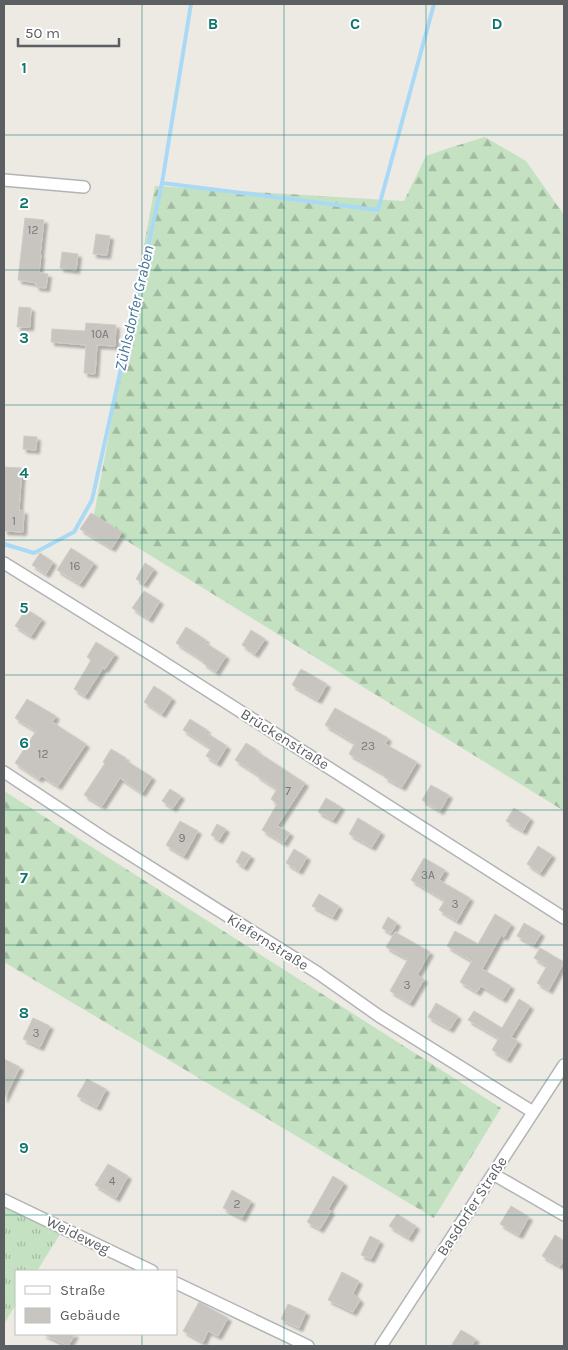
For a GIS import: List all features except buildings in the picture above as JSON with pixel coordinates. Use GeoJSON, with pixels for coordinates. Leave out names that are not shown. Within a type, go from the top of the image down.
{"type":"FeatureCollection","features":[{"type":"Feature","properties":{"kind":"street"},"geometry":{"type":"LineString","coordinates":[[4,180],[84,187]]}},
{"type":"Feature","properties":{"kind":"street","name":"Brückenstraße"},"geometry":{"type":"LineString","coordinates":[[4,563],[152,655],[564,918]]}},
{"type":"Feature","properties":{"kind":"street","name":"Kiefernstraße"},"geometry":{"type":"LineString","coordinates":[[4,772],[318,973],[379,1016],[533,1112]]}},
{"type":"Feature","properties":{"kind":"street","name":"Basdorfer Straße"},"geometry":{"type":"LineString","coordinates":[[381,1346],[564,1065]]}},
{"type":"Feature","properties":{"kind":"street"},"geometry":{"type":"LineString","coordinates":[[493,1174],[564,1215]]}},
{"type":"Feature","properties":{"kind":"street","name":"Weideweg"},"geometry":{"type":"LineString","coordinates":[[4,1200],[150,1270]]}},
{"type":"Feature","properties":{"kind":"street"},"geometry":{"type":"LineString","coordinates":[[178,1284],[308,1346]]}},
{"type":"Feature","properties":{"kind":"green space"},"geometry":{"type":"Polygon","coordinates":[[[485,137],[526,161],[564,215],[564,811],[93,520],[155,186],[404,201],[426,156],[485,137]]]}},
{"type":"Feature","properties":{"kind":"green space"},"geometry":{"type":"Polygon","coordinates":[[[4,791],[501,1108],[434,1218],[4,962],[4,791]]]}},
{"type":"Feature","properties":{"kind":"green space"},"geometry":{"type":"Polygon","coordinates":[[[4,1203],[62,1231],[38,1270],[15,1270],[15,1306],[4,1324],[4,1203]]]}},
{"type":"Feature","properties":{"kind":"waterway","name":"Zühlsdorfer Graben"},"geometry":{"type":"LineString","coordinates":[[4,544],[34,553],[74,532],[92,500],[162,183],[191,4]]}},
{"type":"Feature","properties":{"kind":"waterway"},"geometry":{"type":"LineString","coordinates":[[162,183],[378,210],[434,4]]}}]}
